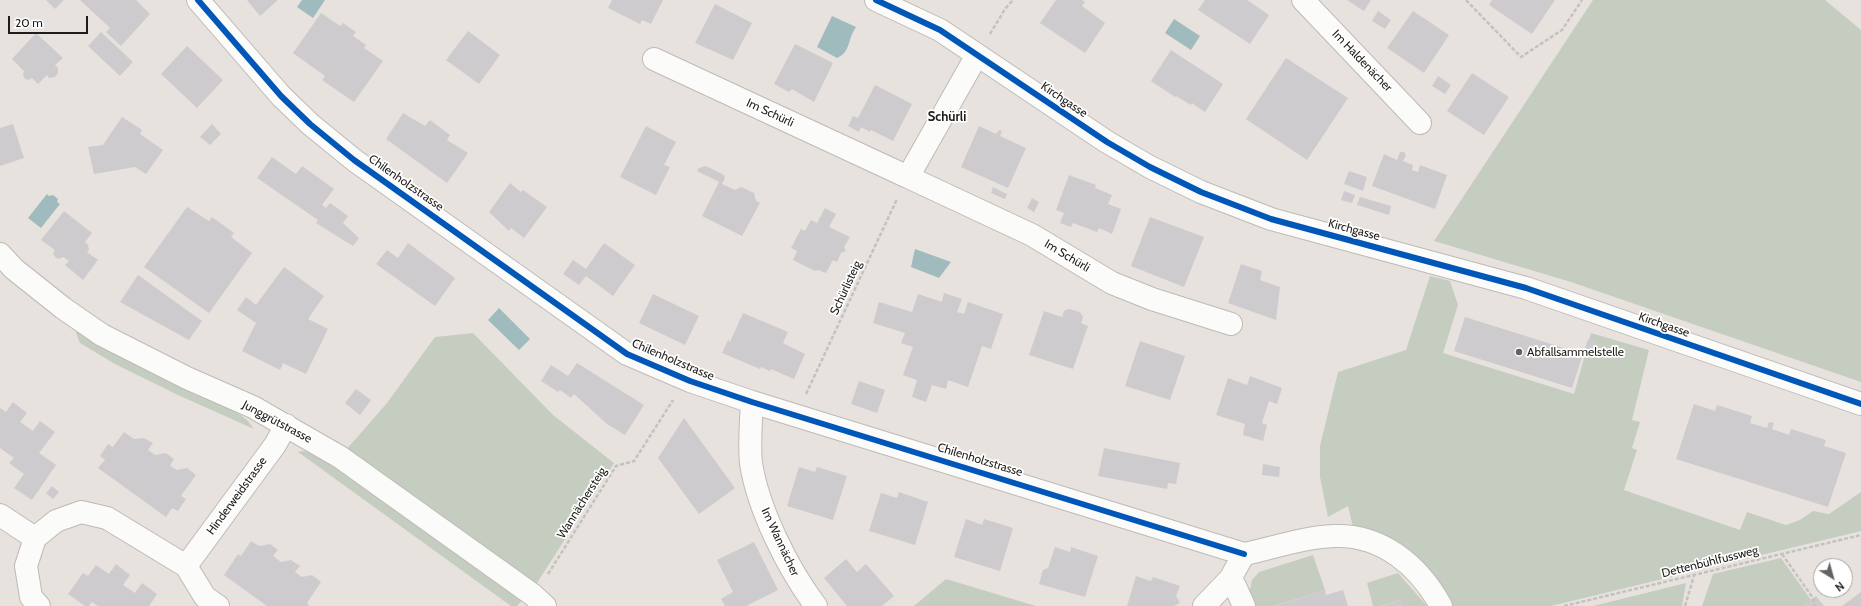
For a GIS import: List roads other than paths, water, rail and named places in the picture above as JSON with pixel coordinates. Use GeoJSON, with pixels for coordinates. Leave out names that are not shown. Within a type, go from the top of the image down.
{"type":"FeatureCollection","features":[{"type":"Feature","properties":{"kind":"street","name":"Chilenholzstrasse"},"geometry":{"type":"LineString","coordinates":[[198,0],[281,96],[310,124],[354,160],[627,354],[690,381],[752,402],[1244,554]]}},
{"type":"Feature","properties":{"kind":"street","name":"Kirchgasse"},"geometry":{"type":"LineString","coordinates":[[876,0],[940,30],[1107,142],[1150,167],[1201,192],[1271,219],[1526,288],[1861,404]]}},
{"type":"Feature","properties":{"kind":"street","name":"Im Haldenächer"},"geometry":{"type":"LineString","coordinates":[[1303,0],[1420,123]]}},
{"type":"Feature","properties":{"kind":"street"},"geometry":{"type":"LineString","coordinates":[[908,177],[977,55]]}},
{"type":"Feature","properties":{"kind":"street","name":"Im Schürli"},"geometry":{"type":"LineString","coordinates":[[654,58],[1032,235],[1112,282],[1152,299],[1231,324]]}},
{"type":"Feature","properties":{"kind":"street","name":"Junggrütstrasse"},"geometry":{"type":"LineString","coordinates":[[0,254],[14,269],[63,308],[102,334],[187,378],[253,407],[340,457],[532,595],[545,606]]}},
{"type":"Feature","properties":{"kind":"street","name":"Im Wannächer"},"geometry":{"type":"LineString","coordinates":[[752,402],[751,462],[762,504],[777,542],[803,589],[816,606]]}},
{"type":"Feature","properties":{"kind":"street","name":"Hinderweidstrasse"},"geometry":{"type":"LineString","coordinates":[[186,566],[275,445],[286,425]]}},
{"type":"Feature","properties":{"kind":"street"},"geometry":{"type":"LineString","coordinates":[[39,606],[31,596],[26,566],[35,538],[56,521],[81,512],[107,518],[186,566],[205,597],[218,606]]}},
{"type":"Feature","properties":{"kind":"street"},"geometry":{"type":"LineString","coordinates":[[0,514],[35,538]]}},
{"type":"Feature","properties":{"kind":"street"},"geometry":{"type":"LineString","coordinates":[[1204,606],[1230,579],[1244,554],[1309,539],[1333,536],[1361,539],[1374,543],[1405,560],[1428,586],[1441,606]]}},
{"type":"Feature","properties":{"kind":"street"},"geometry":{"type":"LineString","coordinates":[[1230,579],[1235,586],[1244,606]]}},
{"type":"Feature","properties":{"kind":"water"},"geometry":{"type":"Polygon","coordinates":[[[302,0],[325,0],[313,18],[297,7],[302,0]]]}},
{"type":"Feature","properties":{"kind":"water"},"geometry":{"type":"Polygon","coordinates":[[[832,16],[856,27],[851,36],[847,49],[837,58],[817,47],[832,16]]]}},
{"type":"Feature","properties":{"kind":"water"},"geometry":{"type":"Polygon","coordinates":[[[1174,19],[1200,36],[1191,50],[1165,33],[1174,19]]]}},
{"type":"Feature","properties":{"kind":"water"},"geometry":{"type":"Polygon","coordinates":[[[47,194],[49,196],[53,195],[58,199],[57,202],[60,204],[41,228],[28,218],[47,194]]]}},
{"type":"Feature","properties":{"kind":"water"},"geometry":{"type":"Polygon","coordinates":[[[915,249],[951,262],[939,278],[911,267],[915,249]]]}},
{"type":"Feature","properties":{"kind":"water"},"geometry":{"type":"Polygon","coordinates":[[[499,308],[530,339],[519,350],[488,320],[499,308]]]}},
{"type":"Feature","properties":{"kind":"place","name":"Abfallsammelstelle"},"geometry":{"type":"Point","coordinates":[1519,352]}},
{"type":"Feature","properties":{"kind":"district","name":"Schürli"},"geometry":{"type":"Point","coordinates":[947,117]}}]}
